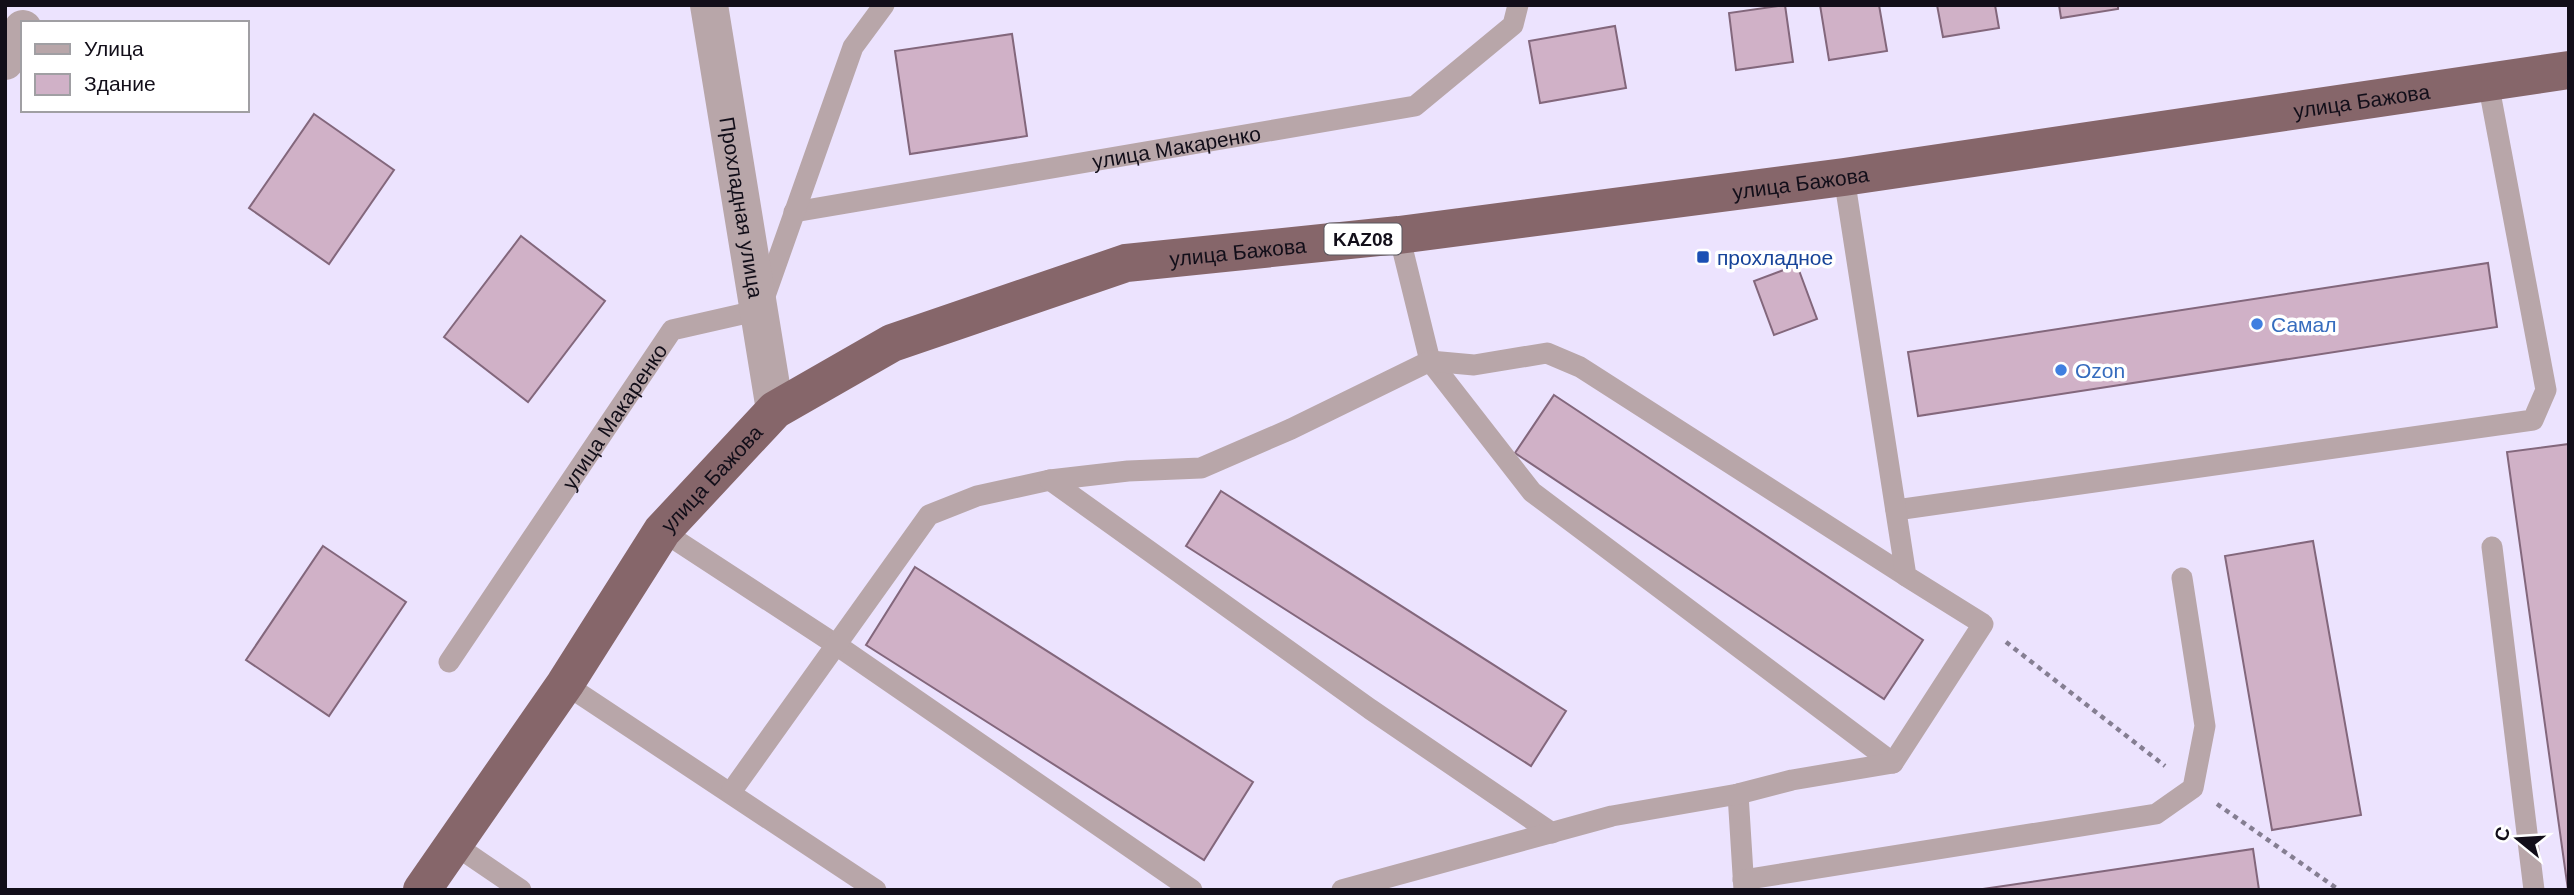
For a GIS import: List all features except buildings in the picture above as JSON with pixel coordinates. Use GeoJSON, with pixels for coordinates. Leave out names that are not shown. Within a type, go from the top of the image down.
{"type":"FeatureCollection","features":[{"type":"Feature","properties":{"kind":"highway","name":"улица Бажова"},"geometry":{"type":"LineString","coordinates":[[422,890],[452,843],[565,684],[662,531],[775,410],[892,343],[1126,264],[1399,235],[1844,177],[2569,70]]}},
{"type":"Feature","properties":{"kind":"street"},"geometry":{"type":"LineString","coordinates":[[27,21],[36,5]]}},
{"type":"Feature","properties":{"kind":"street","name":"Прохладная улица"},"geometry":{"type":"LineString","coordinates":[[709,5],[775,410]]}},
{"type":"Feature","properties":{"kind":"street"},"geometry":{"type":"LineString","coordinates":[[5,61],[21,33]]}},
{"type":"Feature","properties":{"kind":"lane"},"geometry":{"type":"LineString","coordinates":[[760,310],[853,47],[884,5]]}},
{"type":"Feature","properties":{"kind":"lane","name":"улица Макаренко"},"geometry":{"type":"LineString","coordinates":[[794,212],[1415,106],[1513,25],[1518,5]]}},
{"type":"Feature","properties":{"kind":"lane"},"geometry":{"type":"LineString","coordinates":[[1896,510],[2533,420],[2546,390],[2488,82]]}},
{"type":"Feature","properties":{"kind":"lane"},"geometry":{"type":"LineString","coordinates":[[1844,177],[1906,576]]}},
{"type":"Feature","properties":{"kind":"lane"},"geometry":{"type":"LineString","coordinates":[[1399,235],[1430,361],[1532,492],[1893,763]]}},
{"type":"Feature","properties":{"kind":"lane","name":"улица Макаренко"},"geometry":{"type":"LineString","coordinates":[[449,662],[673,330],[760,310]]}},
{"type":"Feature","properties":{"kind":"lane"},"geometry":{"type":"LineString","coordinates":[[730,792],[929,514],[977,496],[1050,480],[1128,471],[1201,468],[1291,429],[1430,361],[1475,365],[1547,353],[1580,367],[1983,624],[1893,763],[1612,816],[1342,890]]}},
{"type":"Feature","properties":{"kind":"lane"},"geometry":{"type":"LineString","coordinates":[[1050,480],[1370,709],[1552,833]]}},
{"type":"Feature","properties":{"kind":"lane"},"geometry":{"type":"LineString","coordinates":[[662,531],[835,644],[1192,890]]}},
{"type":"Feature","properties":{"kind":"lane"},"geometry":{"type":"LineString","coordinates":[[2492,547],[2533,890]]}},
{"type":"Feature","properties":{"kind":"lane"},"geometry":{"type":"LineString","coordinates":[[1738,794],[1744,885],[2156,814],[2193,788],[2205,726],[2182,578]]}},
{"type":"Feature","properties":{"kind":"lane"},"geometry":{"type":"LineString","coordinates":[[565,684],[876,890]]}},
{"type":"Feature","properties":{"kind":"lane"},"geometry":{"type":"LineString","coordinates":[[452,843],[521,890]]}},
{"type":"Feature","properties":{"kind":"path"},"geometry":{"type":"LineString","coordinates":[[1983,624],[2193,788],[2339,890]]}},
{"type":"Feature","properties":{"kind":"place","name":"прохладное"},"geometry":{"type":"Point","coordinates":[1703,257]}},
{"type":"Feature","properties":{"kind":"place","name":"Самал"},"geometry":{"type":"Point","coordinates":[2257,324]}},
{"type":"Feature","properties":{"kind":"place","name":"Ozon"},"geometry":{"type":"Point","coordinates":[2061,370]}}]}
